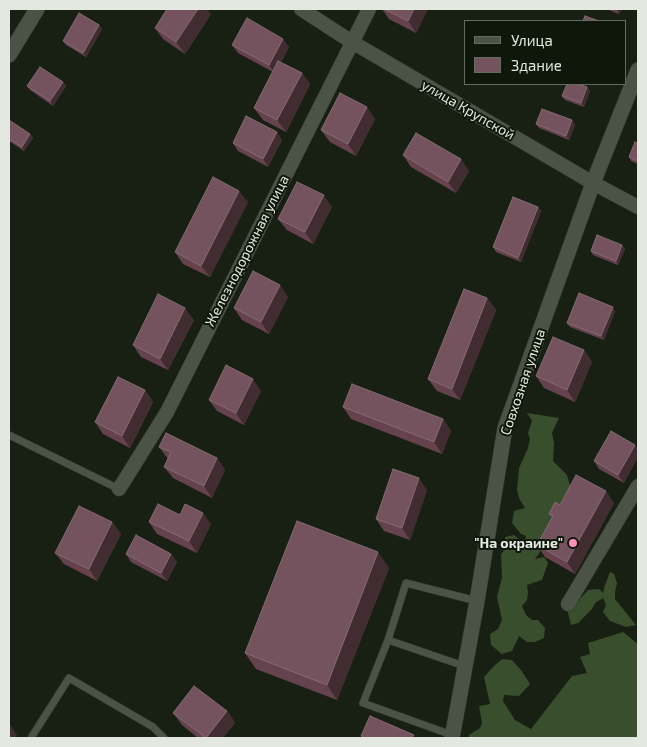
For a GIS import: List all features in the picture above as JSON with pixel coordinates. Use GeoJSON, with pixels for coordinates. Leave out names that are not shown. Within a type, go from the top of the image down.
{"type":"FeatureCollection","features":[{"type":"Feature","properties":{"kind":"street"},"geometry":{"type":"LineString","coordinates":[[9,55],[37,9]]}},
{"type":"Feature","properties":{"kind":"street","name":"улица Крупской"},"geometry":{"type":"LineString","coordinates":[[301,9],[352,42],[593,183],[638,207]]}},
{"type":"Feature","properties":{"kind":"street","name":"Железнодорожная улица"},"geometry":{"type":"LineString","coordinates":[[118,489],[166,412],[369,9]]}},
{"type":"Feature","properties":{"kind":"street","name":"Совхозная улица"},"geometry":{"type":"LineString","coordinates":[[452,736],[505,428],[593,183],[638,70]]}},
{"type":"Feature","properties":{"kind":"street"},"geometry":{"type":"LineString","coordinates":[[568,604],[638,486]]}},
{"type":"Feature","properties":{"kind":"lane"},"geometry":{"type":"LineString","coordinates":[[9,435],[118,489]]}},
{"type":"Feature","properties":{"kind":"lane"},"geometry":{"type":"LineString","coordinates":[[452,736],[363,703],[388,640],[406,583],[476,602]]}},
{"type":"Feature","properties":{"kind":"lane"},"geometry":{"type":"LineString","coordinates":[[388,640],[464,666]]}},
{"type":"Feature","properties":{"kind":"lane"},"geometry":{"type":"LineString","coordinates":[[31,738],[70,678],[153,727],[164,738]]}},
{"type":"Feature","properties":{"kind":"shaded area"},"geometry":{"type":"Polygon","coordinates":[[[527,413],[559,418],[552,433],[554,443],[553,461],[567,475],[573,496],[554,532],[535,559],[544,557],[548,563],[542,580],[527,585],[527,600],[522,606],[526,615],[532,620],[538,620],[545,628],[544,638],[535,642],[527,642],[519,636],[512,651],[502,654],[491,645],[490,634],[498,629],[502,620],[497,597],[502,578],[501,554],[507,547],[505,537],[514,535],[520,540],[525,540],[526,536],[521,534],[512,523],[514,511],[525,508],[517,490],[519,468],[530,439],[528,433],[532,421],[527,413]]]}},
{"type":"Feature","properties":{"kind":"shaded area"},"geometry":{"type":"Polygon","coordinates":[[[610,572],[614,574],[617,583],[615,599],[636,625],[626,627],[610,621],[603,612],[606,605],[603,598],[595,603],[592,609],[578,623],[571,625],[567,609],[576,603],[588,590],[599,589],[603,593],[610,572]]]}},
{"type":"Feature","properties":{"kind":"shaded area"},"geometry":{"type":"Polygon","coordinates":[[[623,632],[638,644],[638,738],[469,738],[469,735],[480,728],[482,723],[479,706],[490,704],[484,677],[502,659],[512,660],[530,684],[519,696],[504,695],[503,701],[515,720],[531,729],[572,676],[587,673],[580,657],[590,654],[588,643],[623,632]]]}},
{"type":"Feature","properties":{"kind":"building"},"geometry":{"type":"Polygon","coordinates":[[[167,9],[198,9],[176,42],[155,28],[167,9]]]}},
{"type":"Feature","properties":{"kind":"building"},"geometry":{"type":"Polygon","coordinates":[[[384,9],[414,9],[408,21],[384,9]]]}},
{"type":"Feature","properties":{"kind":"building"},"geometry":{"type":"Polygon","coordinates":[[[79,13],[99,25],[83,53],[63,41],[79,13]]]}},
{"type":"Feature","properties":{"kind":"building"},"geometry":{"type":"Polygon","coordinates":[[[585,16],[596,20],[583,20],[585,16]]]}},
{"type":"Feature","properties":{"kind":"building"},"geometry":{"type":"Polygon","coordinates":[[[247,18],[283,39],[269,65],[232,45],[247,18]]]}},
{"type":"Feature","properties":{"kind":"building"},"geometry":{"type":"Polygon","coordinates":[[[278,61],[302,73],[277,120],[254,108],[278,61]]]}},
{"type":"Feature","properties":{"kind":"building"},"geometry":{"type":"Polygon","coordinates":[[[40,67],[63,82],[50,101],[27,86],[40,67]]]}},
{"type":"Feature","properties":{"kind":"building"},"geometry":{"type":"Polygon","coordinates":[[[567,85],[587,87],[581,103],[562,96],[567,85]]]}},
{"type":"Feature","properties":{"kind":"building"},"geometry":{"type":"Polygon","coordinates":[[[340,93],[367,107],[348,144],[321,130],[340,93]]]}},
{"type":"Feature","properties":{"kind":"building"},"geometry":{"type":"Polygon","coordinates":[[[542,109],[572,120],[566,136],[536,124],[542,109]]]}},
{"type":"Feature","properties":{"kind":"building"},"geometry":{"type":"Polygon","coordinates":[[[246,116],[277,132],[263,159],[233,143],[246,116]]]}},
{"type":"Feature","properties":{"kind":"building"},"geometry":{"type":"Polygon","coordinates":[[[9,120],[30,134],[22,147],[9,139],[9,120]]]}},
{"type":"Feature","properties":{"kind":"building"},"geometry":{"type":"Polygon","coordinates":[[[416,133],[461,159],[448,182],[403,155],[416,133]]]}},
{"type":"Feature","properties":{"kind":"building"},"geometry":{"type":"Polygon","coordinates":[[[635,142],[638,143],[638,161],[629,157],[635,142]]]}},
{"type":"Feature","properties":{"kind":"building"},"geometry":{"type":"Polygon","coordinates":[[[213,177],[239,191],[201,266],[175,252],[213,177]]]}},
{"type":"Feature","properties":{"kind":"building"},"geometry":{"type":"Polygon","coordinates":[[[297,182],[324,195],[305,232],[278,219],[297,182]]]}},
{"type":"Feature","properties":{"kind":"building"},"geometry":{"type":"Polygon","coordinates":[[[513,197],[538,207],[518,258],[493,247],[513,197]]]}},
{"type":"Feature","properties":{"kind":"building"},"geometry":{"type":"Polygon","coordinates":[[[597,235],[622,245],[616,261],[591,251],[597,235]]]}},
{"type":"Feature","properties":{"kind":"building"},"geometry":{"type":"Polygon","coordinates":[[[253,271],[280,285],[261,322],[234,308],[253,271]]]}},
{"type":"Feature","properties":{"kind":"building"},"geometry":{"type":"Polygon","coordinates":[[[464,289],[487,298],[452,389],[428,379],[464,289]]]}},
{"type":"Feature","properties":{"kind":"building"},"geometry":{"type":"Polygon","coordinates":[[[579,293],[613,307],[601,336],[567,323],[579,293]]]}},
{"type":"Feature","properties":{"kind":"building"},"geometry":{"type":"Polygon","coordinates":[[[158,294],[185,308],[160,359],[133,345],[158,294]]]}},
{"type":"Feature","properties":{"kind":"building"},"geometry":{"type":"Polygon","coordinates":[[[553,337],[584,350],[567,390],[536,376],[553,337]]]}},
{"type":"Feature","properties":{"kind":"building"},"geometry":{"type":"Polygon","coordinates":[[[226,365],[253,379],[236,413],[209,400],[226,365]]]}},
{"type":"Feature","properties":{"kind":"building"},"geometry":{"type":"Polygon","coordinates":[[[118,377],[145,390],[122,436],[95,422],[118,377]]]}},
{"type":"Feature","properties":{"kind":"building"},"geometry":{"type":"Polygon","coordinates":[[[352,384],[443,419],[434,442],[343,407],[352,384]]]}},
{"type":"Feature","properties":{"kind":"building"},"geometry":{"type":"Polygon","coordinates":[[[611,431],[635,445],[618,475],[594,461],[611,431]]]}},
{"type":"Feature","properties":{"kind":"building"},"geometry":{"type":"Polygon","coordinates":[[[166,433],[217,458],[204,486],[164,467],[171,452],[159,447],[166,433]]]}},
{"type":"Feature","properties":{"kind":"building"},"geometry":{"type":"Polygon","coordinates":[[[393,469],[419,478],[402,528],[376,519],[393,469]]]}},
{"type":"Feature","properties":{"kind":"building"},"geometry":{"type":"Polygon","coordinates":[[[576,475],[606,491],[567,562],[537,545],[553,516],[549,514],[555,502],[560,505],[576,475]]]}},
{"type":"Feature","properties":{"kind":"building"},"geometry":{"type":"Polygon","coordinates":[[[158,504],[180,515],[185,504],[203,513],[189,541],[149,522],[158,504]]]}},
{"type":"Feature","properties":{"kind":"building"},"geometry":{"type":"Polygon","coordinates":[[[79,506],[112,522],[89,569],[55,553],[79,506]]]}},
{"type":"Feature","properties":{"kind":"building"},"geometry":{"type":"Polygon","coordinates":[[[297,521],[378,552],[327,685],[245,653],[297,521]]]}},
{"type":"Feature","properties":{"kind":"building"},"geometry":{"type":"Polygon","coordinates":[[[136,535],[171,554],[161,573],[126,554],[136,535]]]}},
{"type":"Feature","properties":{"kind":"building"},"geometry":{"type":"Polygon","coordinates":[[[194,686],[227,711],[206,738],[173,713],[194,686]]]}},
{"type":"Feature","properties":{"kind":"building"},"geometry":{"type":"Polygon","coordinates":[[[370,716],[414,735],[412,738],[365,738],[361,736],[370,716]]]}},
{"type":"Feature","properties":{"kind":"place","name":"\"На окраине\""},"geometry":{"type":"Point","coordinates":[573,543]}}]}
